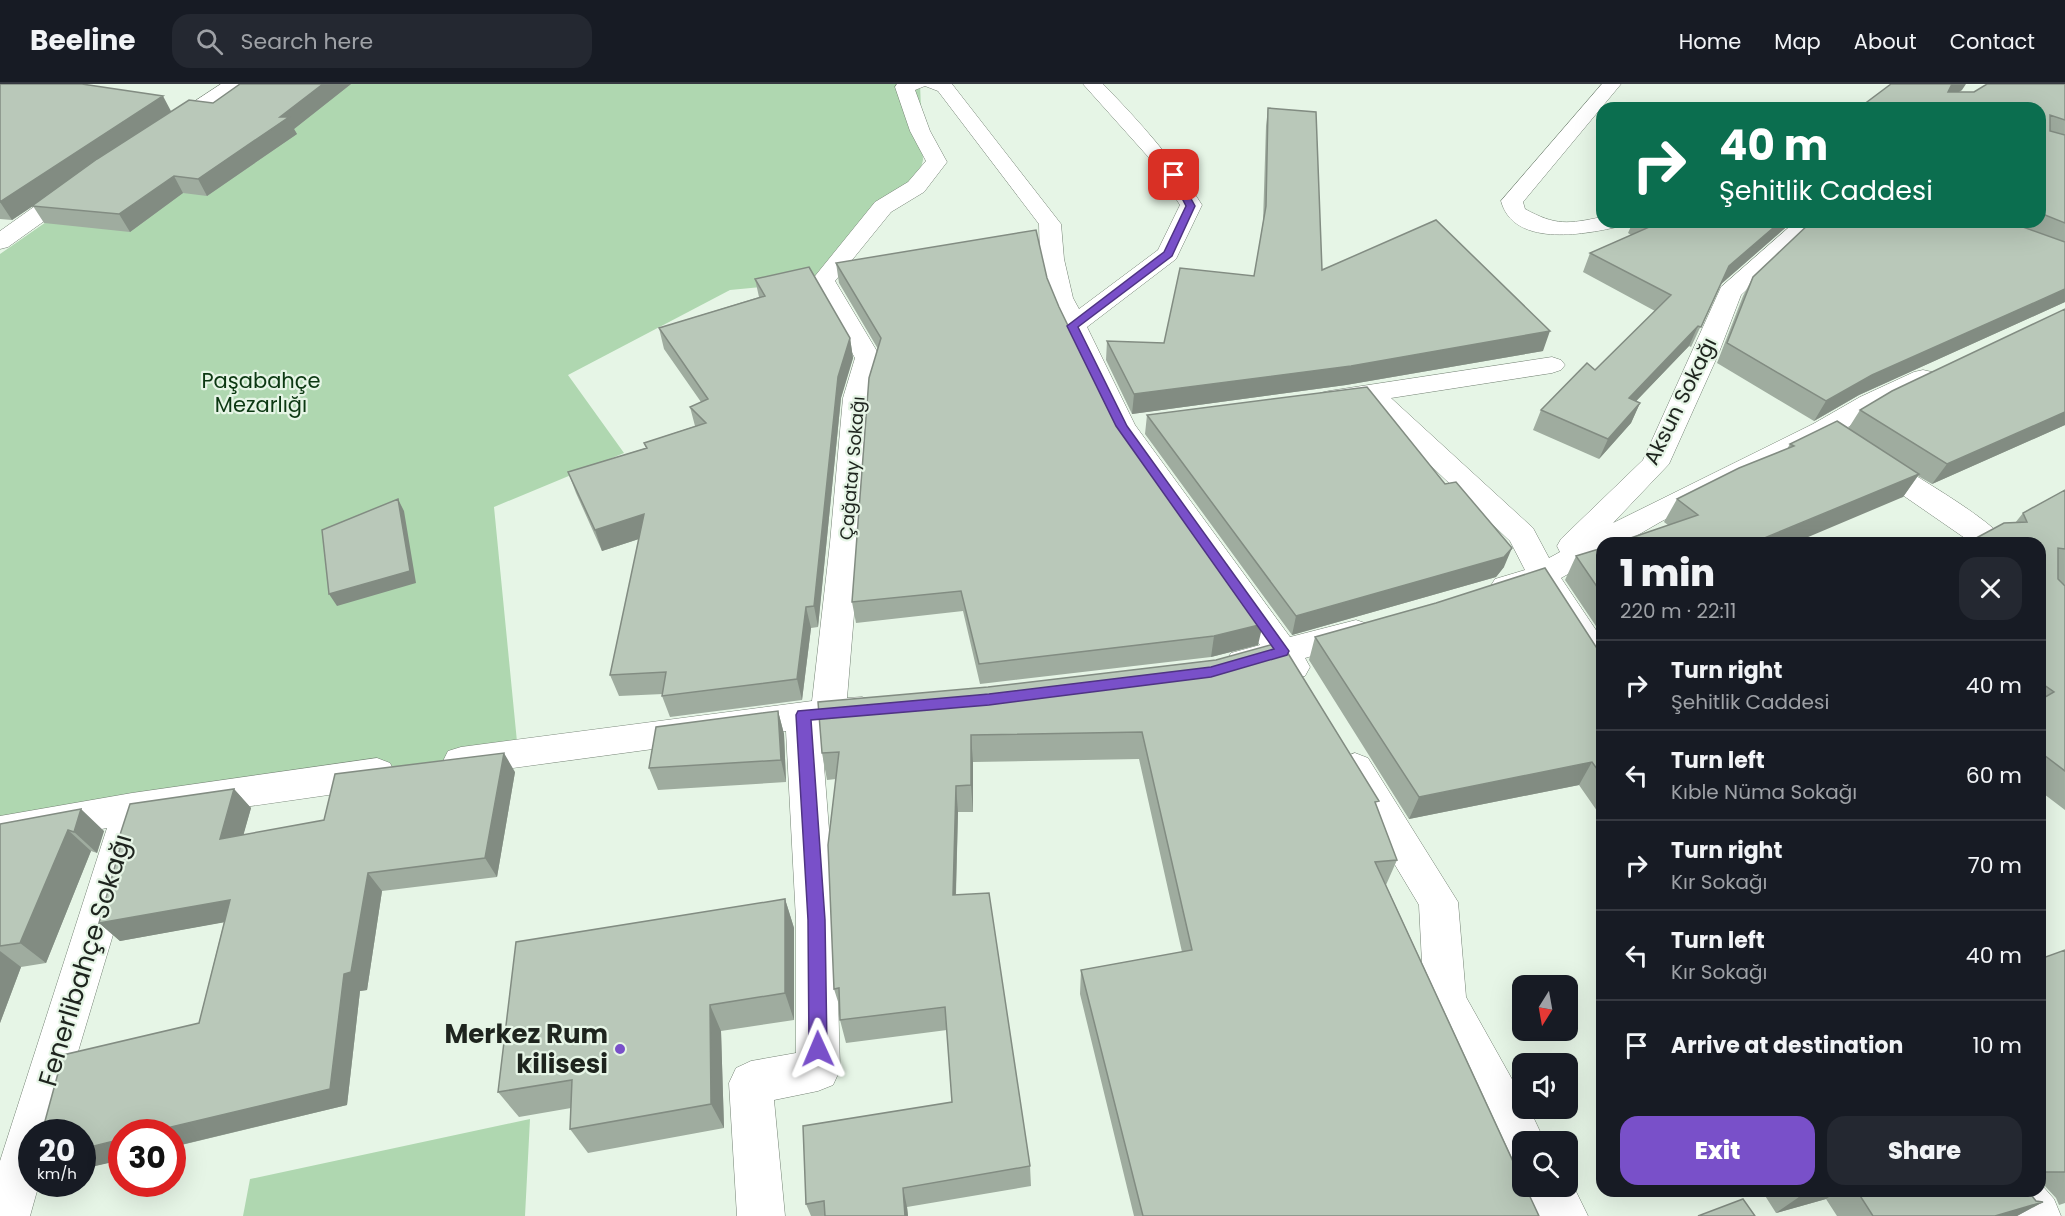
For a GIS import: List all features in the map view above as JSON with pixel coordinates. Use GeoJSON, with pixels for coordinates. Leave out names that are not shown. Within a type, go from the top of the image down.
{"type":"FeatureCollection","features":[{"type":"Feature","properties":{"kind":"street"},"geometry":{"type":"LineString","coordinates":[[157,134],[234,84]]}},
{"type":"Feature","properties":{"kind":"street","name":"Çağatay Sokağı"},"geometry":{"type":"LineString","coordinates":[[761,1216],[751,1083],[818,1070],[815,714],[845,543],[856,398],[868,358],[824,280],[883,207],[916,187],[937,162],[920,131],[904,87],[917,84]]}},
{"type":"Feature","properties":{"kind":"street"},"geometry":{"type":"LineString","coordinates":[[933,84],[944,86],[1050,224],[1052,260],[1061,298],[1072,326],[1308,691]]}},
{"type":"Feature","properties":{"kind":"street"},"geometry":{"type":"LineString","coordinates":[[1072,326],[1168,254],[1191,206],[1174,175],[1152,146],[1092,84]]}},
{"type":"Feature","properties":{"kind":"street"},"geometry":{"type":"LineString","coordinates":[[1597,102],[1612,84]]}},
{"type":"Feature","properties":{"kind":"street"},"geometry":{"type":"LineString","coordinates":[[171,100],[205,104]]}},
{"type":"Feature","properties":{"kind":"street"},"geometry":{"type":"LineString","coordinates":[[1596,103],[1512,201],[1515,212],[1540,227],[1576,229],[1596,225]]}},
{"type":"Feature","properties":{"kind":"street"},"geometry":{"type":"LineString","coordinates":[[1,240],[90,178]]}},
{"type":"Feature","properties":{"kind":"street","name":"Aksun Sokağı"},"geometry":{"type":"LineString","coordinates":[[1543,575],[1655,464],[1706,355],[1730,292],[1801,228]]}},
{"type":"Feature","properties":{"kind":"street"},"geometry":{"type":"LineString","coordinates":[[1300,403],[1371,394],[1552,364]]}},
{"type":"Feature","properties":{"kind":"street"},"geometry":{"type":"LineString","coordinates":[[1611,537],[1652,514],[1840,441],[1869,403],[1943,368]]}},
{"type":"Feature","properties":{"kind":"street"},"geometry":{"type":"LineString","coordinates":[[1371,394],[1522,535],[1543,575],[1596,657]]}},
{"type":"Feature","properties":{"kind":"street"},"geometry":{"type":"LineString","coordinates":[[1840,441],[1956,516],[1984,537]]}},
{"type":"Feature","properties":{"kind":"street"},"geometry":{"type":"LineString","coordinates":[[1479,596],[1543,575],[1596,545]]}},
{"type":"Feature","properties":{"kind":"street"},"geometry":{"type":"LineString","coordinates":[[1211,672],[1383,625]]}},
{"type":"Feature","properties":{"kind":"street"},"geometry":{"type":"LineString","coordinates":[[0,832],[132,808],[415,767],[815,714],[897,707]]}},
{"type":"Feature","properties":{"kind":"street"},"geometry":{"type":"LineString","coordinates":[[1339,741],[1438,902],[1445,1001],[1517,1131]]}},
{"type":"Feature","properties":{"kind":"street","name":"Fenerlibahçe Sokağı"},"geometry":{"type":"LineString","coordinates":[[6,1216],[132,808]]}},
{"type":"Feature","properties":{"kind":"street"},"geometry":{"type":"LineString","coordinates":[[1554,1197],[1564,1216]]}},
{"type":"Feature","properties":{"kind":"street"},"geometry":{"type":"LineString","coordinates":[[2021,1197],[2037,1216]]}},
{"type":"Feature","properties":{"kind":"green space","name":"Paşabahçe Mezarlığı"},"geometry":{"type":"Polygon","coordinates":[[[245,84],[920,84],[923,160],[916,187],[823,281],[730,290],[568,375],[624,453],[494,507],[518,752],[0,835],[0,254],[245,84]]]}},
{"type":"Feature","properties":{"kind":"green space"},"geometry":{"type":"Polygon","coordinates":[[[530,1119],[525,1216],[243,1216],[250,1179],[530,1119]]]}},
{"type":"Feature","properties":{"kind":"building"},"geometry":{"type":"Polygon","coordinates":[[[0,84],[82,84],[163,96],[0,202],[0,84]]]}},
{"type":"Feature","properties":{"kind":"building"},"geometry":{"type":"Polygon","coordinates":[[[240,84],[323,84],[280,117],[289,117],[198,179],[174,176],[119,214],[32,206],[97,159],[189,100],[213,103],[240,84]]]}},
{"type":"Feature","properties":{"kind":"building"},"geometry":{"type":"Polygon","coordinates":[[[1891,84],[1952,84],[1948,92],[1974,92],[1987,84],[2065,84],[2065,120],[2050,115],[2050,131],[2065,135],[2065,223],[2046,215],[2046,102],[1867,102],[1891,84]]]}},
{"type":"Feature","properties":{"kind":"building"},"geometry":{"type":"Polygon","coordinates":[[[1268,108],[1316,112],[1322,270],[1436,220],[1550,331],[1351,366],[1134,394],[1107,341],[1164,343],[1180,268],[1254,276],[1266,206],[1268,108]]]}},
{"type":"Feature","properties":{"kind":"building"},"geometry":{"type":"Polygon","coordinates":[[[1647,228],[1773,228],[1729,266],[1701,327],[1698,326],[1629,398],[1640,403],[1608,439],[1541,410],[1587,363],[1595,370],[1671,295],[1590,253],[1647,228]]]}},
{"type":"Feature","properties":{"kind":"building"},"geometry":{"type":"Polygon","coordinates":[[[1805,228],[2026,228],[2065,242],[2065,289],[1872,375],[1826,401],[1727,343],[1753,277],[1805,228]]]}},
{"type":"Feature","properties":{"kind":"building"},"geometry":{"type":"Polygon","coordinates":[[[1036,230],[1047,278],[1107,406],[1263,624],[1214,636],[979,664],[961,591],[852,602],[869,378],[881,338],[836,263],[1036,230]]]}},
{"type":"Feature","properties":{"kind":"building"},"geometry":{"type":"Polygon","coordinates":[[[809,267],[850,338],[838,377],[814,606],[806,607],[797,679],[662,696],[666,672],[610,675],[644,514],[595,530],[568,472],[647,448],[644,443],[706,423],[690,407],[708,399],[659,328],[765,296],[755,279],[809,267]]]}},
{"type":"Feature","properties":{"kind":"building"},"geometry":{"type":"Polygon","coordinates":[[[2065,309],[2065,412],[1947,464],[1860,410],[1892,391],[2065,309]]]}},
{"type":"Feature","properties":{"kind":"building"},"geometry":{"type":"Polygon","coordinates":[[[1367,387],[1445,484],[1456,482],[1512,548],[1504,557],[1296,616],[1147,415],[1367,387]]]}},
{"type":"Feature","properties":{"kind":"building"},"geometry":{"type":"Polygon","coordinates":[[[1837,421],[1919,474],[1767,537],[1634,537],[1698,515],[1677,499],[1739,468],[1794,446],[1790,444],[1837,421]]]}},
{"type":"Feature","properties":{"kind":"building"},"geometry":{"type":"Polygon","coordinates":[[[2065,490],[2065,549],[2058,548],[2058,579],[2065,586],[2065,771],[2046,757],[2046,697],[2054,692],[2046,686],[2046,537],[1978,537],[2004,523],[2027,522],[2023,513],[2065,490]]]}},
{"type":"Feature","properties":{"kind":"building"},"geometry":{"type":"Polygon","coordinates":[[[398,499],[410,571],[329,594],[322,530],[398,499]]]}},
{"type":"Feature","properties":{"kind":"building"},"geometry":{"type":"Polygon","coordinates":[[[1596,550],[1596,585],[1576,556],[1596,550]]]}},
{"type":"Feature","properties":{"kind":"building"},"geometry":{"type":"Polygon","coordinates":[[[1545,568],[1596,647],[1596,768],[1592,762],[1419,797],[1315,637],[1436,603],[1545,568]]]}},
{"type":"Feature","properties":{"kind":"building"},"geometry":{"type":"Polygon","coordinates":[[[1281,642],[1379,801],[1375,802],[1397,860],[1375,862],[1512,1159],[1512,1197],[1530,1197],[1539,1216],[1143,1216],[1081,970],[1192,950],[1142,732],[971,735],[971,785],[956,786],[953,895],[989,893],[1030,1166],[903,1188],[905,1216],[825,1216],[824,1201],[806,1204],[803,1126],[952,1102],[945,1007],[840,1020],[839,988],[834,989],[828,845],[839,752],[822,753],[818,702],[988,687],[1216,660],[1281,642]]]}},
{"type":"Feature","properties":{"kind":"building"},"geometry":{"type":"Polygon","coordinates":[[[778,711],[781,760],[649,768],[656,727],[778,711]]]}},
{"type":"Feature","properties":{"kind":"building"},"geometry":{"type":"Polygon","coordinates":[[[504,753],[485,858],[368,873],[351,972],[344,974],[330,1089],[186,1123],[186,1119],[108,1119],[108,1142],[96,1146],[96,1119],[46,1119],[63,1055],[199,1023],[230,900],[99,923],[120,848],[116,847],[130,804],[234,789],[220,839],[324,820],[335,774],[504,753]]]}},
{"type":"Feature","properties":{"kind":"building"},"geometry":{"type":"Polygon","coordinates":[[[81,809],[74,832],[68,830],[20,943],[0,946],[0,824],[81,809]]]}},
{"type":"Feature","properties":{"kind":"building","name":"Merkez Rum kilisesi"},"geometry":{"type":"Polygon","coordinates":[[[785,899],[785,993],[710,1005],[711,1104],[570,1129],[572,1080],[498,1092],[516,942],[785,899]]]}},
{"type":"Feature","properties":{"kind":"building"},"geometry":{"type":"Polygon","coordinates":[[[2065,950],[2065,1172],[2046,1172],[2046,957],[2065,950]]]}},
{"type":"Feature","properties":{"kind":"building"},"geometry":{"type":"Polygon","coordinates":[[[1861,1197],[2033,1197],[2036,1201],[2043,1202],[1995,1216],[1873,1216],[1861,1197]]]}},
{"type":"Feature","properties":{"kind":"building"},"geometry":{"type":"Polygon","coordinates":[[[1743,1199],[1755,1216],[1698,1216],[1743,1199]]]}},
{"type":"Feature","properties":{"kind":"place","name":"Merkez Rum kilisesi"},"geometry":{"type":"Point","coordinates":[620,1049]}},
{"type":"Feature","properties":{"kind":"route"},"geometry":{"type":"LineString","coordinates":[[818,1049],[816,920],[803,715],[989,699],[1211,672],[1283,651],[1122,426],[1072,326],[1168,254],[1191,206],[1174,175]]}}]}
